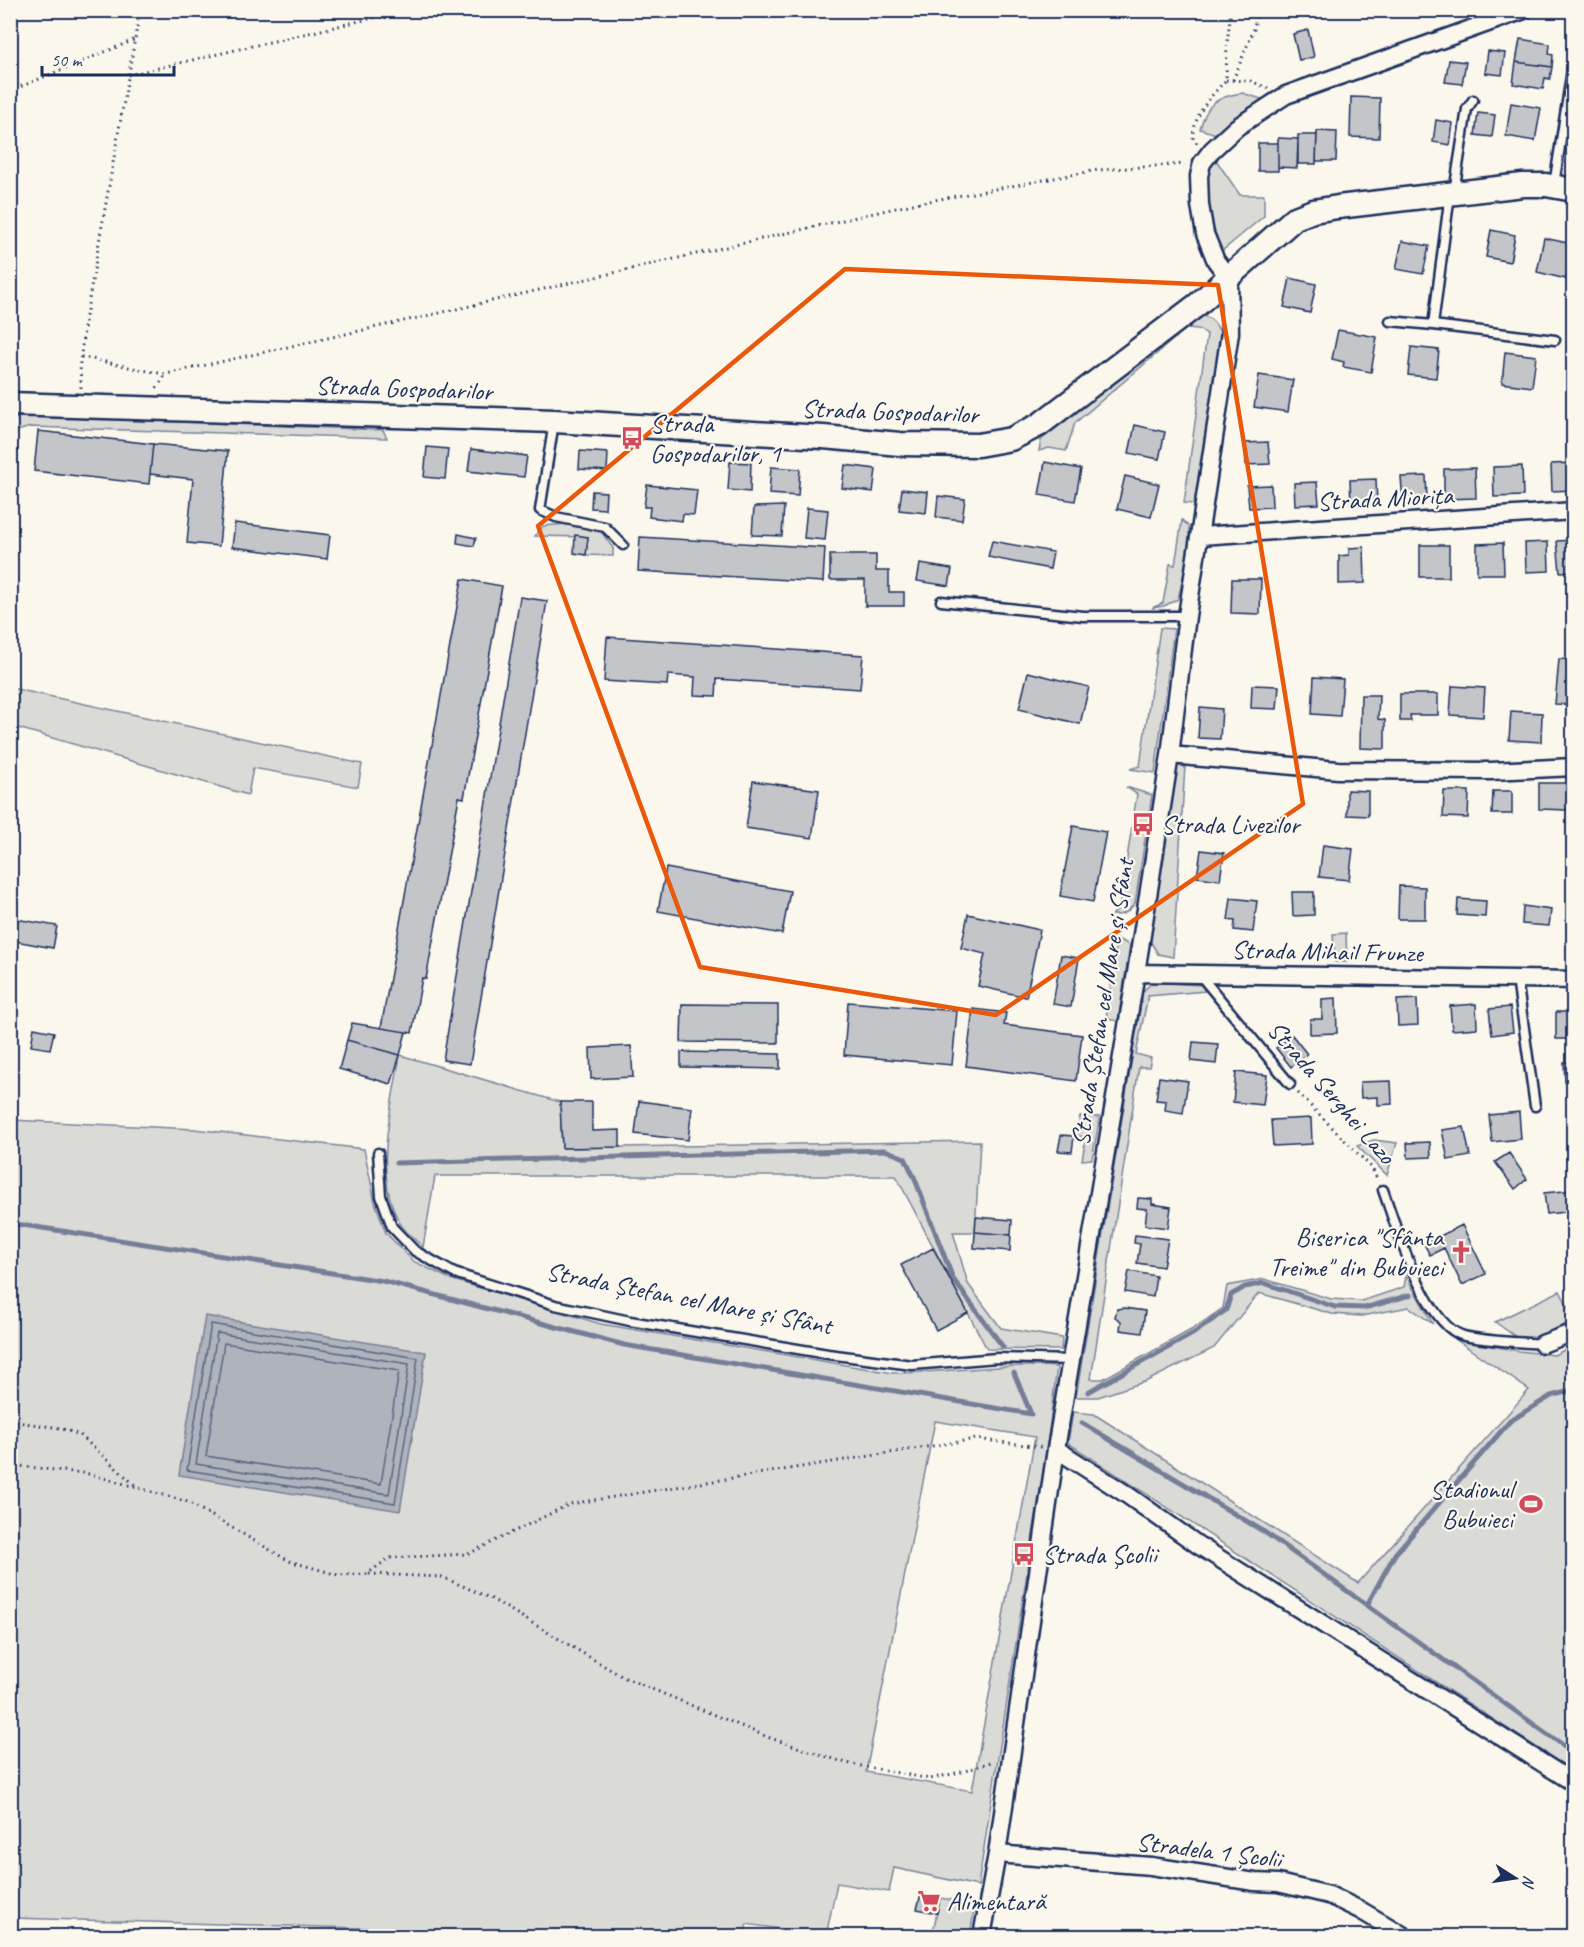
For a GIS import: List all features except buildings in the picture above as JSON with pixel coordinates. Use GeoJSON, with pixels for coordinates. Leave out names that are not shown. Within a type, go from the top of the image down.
{"type":"FeatureCollection","features":[{"type":"Feature","properties":{"kind":"street"},"geometry":{"type":"LineString","coordinates":[[1524,10],[1286,95],[1238,127],[1207,156],[1199,176],[1200,205],[1205,234],[1216,261],[1229,278],[1295,218],[1313,211],[1523,185],[1564,188]]}},
{"type":"Feature","properties":{"kind":"street","name":"Strada Gospodarilor"},"geometry":{"type":"LineString","coordinates":[[10,404],[554,422],[823,437],[900,444],[978,445],[1011,439],[1039,425],[1229,278]]}},
{"type":"Feature","properties":{"kind":"street","name":"Strada Ștefan cel Mare și Sfânt"},"geometry":{"type":"LineString","coordinates":[[982,1936],[997,1854],[1056,1449],[1170,755],[1187,616],[1230,333],[1229,278]]}},
{"type":"Feature","properties":{"kind":"street","name":"Strada Miorița"},"geometry":{"type":"LineString","coordinates":[[1200,536],[1574,511]]}},
{"type":"Feature","properties":{"kind":"street"},"geometry":{"type":"LineString","coordinates":[[1170,755],[1338,770],[1491,771],[1574,767]]}},
{"type":"Feature","properties":{"kind":"street","name":"Strada Mihail Frunze"},"geometry":{"type":"LineString","coordinates":[[1136,973],[1574,980]]}},
{"type":"Feature","properties":{"kind":"street","name":"Strada Serghei Lazo"},"geometry":{"type":"LineString","coordinates":[[1542,1344],[1574,1332]]}},
{"type":"Feature","properties":{"kind":"street"},"geometry":{"type":"LineString","coordinates":[[1056,1449],[1126,1494],[1198,1545],[1574,1783]]}},
{"type":"Feature","properties":{"kind":"street","name":"Stradela 1 Școlii"},"geometry":{"type":"LineString","coordinates":[[997,1854],[1151,1866],[1255,1882],[1278,1883],[1329,1895],[1404,1936]]}},
{"type":"Feature","properties":{"kind":"lane"},"geometry":{"type":"LineString","coordinates":[[1564,188],[1574,57]]}},
{"type":"Feature","properties":{"kind":"lane"},"geometry":{"type":"LineString","coordinates":[[1433,325],[1452,193],[1467,109],[1473,100]]}},
{"type":"Feature","properties":{"kind":"lane"},"geometry":{"type":"LineString","coordinates":[[1390,321],[1555,340]]}},
{"type":"Feature","properties":{"kind":"lane"},"geometry":{"type":"LineString","coordinates":[[554,422],[540,510],[556,518],[605,527],[623,545]]}},
{"type":"Feature","properties":{"kind":"lane"},"geometry":{"type":"LineString","coordinates":[[941,601],[1083,616],[1187,616]]}},
{"type":"Feature","properties":{"kind":"lane","name":"Strada Serghei Lazo"},"geometry":{"type":"LineString","coordinates":[[1200,975],[1290,1084]]}},
{"type":"Feature","properties":{"kind":"lane"},"geometry":{"type":"LineString","coordinates":[[1517,979],[1535,1106]]}},
{"type":"Feature","properties":{"kind":"lane","name":"Strada Ștefan cel Mare și Sfânt"},"geometry":{"type":"LineString","coordinates":[[378,1153],[381,1196],[392,1227],[415,1251],[454,1273],[555,1305],[630,1321],[828,1354],[912,1365],[997,1358],[1071,1360]]}},
{"type":"Feature","properties":{"kind":"lane","name":"Strada Serghei Lazo"},"geometry":{"type":"LineString","coordinates":[[1383,1190],[1416,1280],[1441,1322],[1448,1329],[1463,1336],[1542,1344]]}},
{"type":"Feature","properties":{"kind":"path"},"geometry":{"type":"LineString","coordinates":[[81,406],[81,357],[98,244],[140,10]]}},
{"type":"Feature","properties":{"kind":"path"},"geometry":{"type":"LineString","coordinates":[[128,75],[407,10]]}},
{"type":"Feature","properties":{"kind":"path"},"geometry":{"type":"LineString","coordinates":[[81,357],[106,361],[136,370],[166,374],[913,204],[1098,170],[1207,156],[1202,147],[1193,139],[1193,126],[1208,99],[1226,80],[1231,10]]}},
{"type":"Feature","properties":{"kind":"path"},"geometry":{"type":"LineString","coordinates":[[1233,80],[1254,28],[1257,10]]}},
{"type":"Feature","properties":{"kind":"path"},"geometry":{"type":"LineString","coordinates":[[10,91],[134,40]]}},
{"type":"Feature","properties":{"kind":"path"},"geometry":{"type":"LineString","coordinates":[[1226,80],[1250,81],[1286,95]]}},
{"type":"Feature","properties":{"kind":"path","name":"Strada Serghei Lazo"},"geometry":{"type":"LineString","coordinates":[[1290,1084],[1372,1168],[1383,1190]]}},
{"type":"Feature","properties":{"kind":"path"},"geometry":{"type":"LineString","coordinates":[[10,1421],[60,1428],[80,1436],[137,1488]]}},
{"type":"Feature","properties":{"kind":"path"},"geometry":{"type":"LineString","coordinates":[[367,1574],[389,1558],[468,1554],[570,1504],[976,1439],[1056,1449]]}},
{"type":"Feature","properties":{"kind":"path"},"geometry":{"type":"LineString","coordinates":[[10,1465],[90,1474],[188,1502],[289,1560],[339,1575],[442,1577],[490,1598],[623,1677],[770,1738],[846,1763],[930,1779],[964,1771],[1011,1755]]}},
{"type":"Feature","properties":{"kind":"highlighted area"},"geometry":{"type":"Polygon","coordinates":[[[845,269],[1218,285],[1303,804],[996,1015],[700,967],[538,526],[845,269]]]}},
{"type":"Feature","properties":{"kind":"shaded area"},"geometry":{"type":"Polygon","coordinates":[[[1242,93],[1265,100],[1216,134],[1200,129],[1206,113],[1214,103],[1219,99],[1242,93]]]}},
{"type":"Feature","properties":{"kind":"shaded area"},"geometry":{"type":"Polygon","coordinates":[[[1216,160],[1240,195],[1264,195],[1264,216],[1222,251],[1208,207],[1206,184],[1210,163],[1216,160]]]}},
{"type":"Feature","properties":{"kind":"shaded area"},"geometry":{"type":"Polygon","coordinates":[[[1199,315],[1213,321],[1221,335],[1194,504],[1184,503],[1207,334],[1198,329],[1187,328],[1075,423],[1066,451],[1049,448],[1039,451],[1041,440],[1191,318],[1199,315]]]}},
{"type":"Feature","properties":{"kind":"shaded area"},"geometry":{"type":"Polygon","coordinates":[[[18,417],[383,430],[387,438],[30,427],[14,432],[11,440],[11,424],[18,417]]]}},
{"type":"Feature","properties":{"kind":"shaded area"},"geometry":{"type":"Polygon","coordinates":[[[1182,520],[1189,527],[1189,553],[1178,599],[1164,606],[1152,608],[1163,603],[1170,564],[1175,565],[1182,520]]]}},
{"type":"Feature","properties":{"kind":"shaded area"},"geometry":{"type":"Polygon","coordinates":[[[566,524],[600,530],[613,548],[613,556],[586,555],[588,537],[535,536],[543,526],[566,524]]]}},
{"type":"Feature","properties":{"kind":"shaded area"},"geometry":{"type":"Polygon","coordinates":[[[1160,628],[1174,629],[1155,773],[1130,769],[1140,766],[1160,628]]]}},
{"type":"Feature","properties":{"kind":"shaded area"},"geometry":{"type":"Polygon","coordinates":[[[11,688],[362,764],[358,787],[253,768],[248,795],[11,726],[11,688]]]}},
{"type":"Feature","properties":{"kind":"shaded area"},"geometry":{"type":"Polygon","coordinates":[[[1173,765],[1185,766],[1173,957],[1158,954],[1150,941],[1173,765]]]}},
{"type":"Feature","properties":{"kind":"shaded area"},"geometry":{"type":"Polygon","coordinates":[[[1126,787],[1152,795],[1135,903],[1125,913],[1112,915],[1119,909],[1137,794],[1126,787]]]}},
{"type":"Feature","properties":{"kind":"shaded area"},"geometry":{"type":"Polygon","coordinates":[[[1346,933],[1347,962],[1335,962],[1333,934],[1346,933]]]}},
{"type":"Feature","properties":{"kind":"shaded area"},"geometry":{"type":"Polygon","coordinates":[[[1117,939],[1130,945],[1118,1021],[1106,1019],[1117,939]]]}},
{"type":"Feature","properties":{"kind":"shaded area"},"geometry":{"type":"Polygon","coordinates":[[[1153,982],[1201,985],[1205,991],[1148,996],[1136,1054],[1151,1058],[1149,1067],[1139,1067],[1091,1379],[1103,1379],[1191,1330],[1223,1308],[1227,1286],[1264,1279],[1331,1299],[1362,1301],[1404,1287],[1406,1276],[1433,1324],[1409,1307],[1361,1316],[1332,1314],[1259,1293],[1214,1348],[1147,1381],[1098,1397],[1076,1397],[1143,991],[1153,982]]]}},
{"type":"Feature","properties":{"kind":"shaded area"},"geometry":{"type":"Polygon","coordinates":[[[400,1055],[560,1102],[562,1148],[980,1141],[975,1232],[953,1232],[968,1284],[1001,1328],[1062,1338],[1061,1350],[987,1349],[896,1176],[435,1176],[423,1247],[400,1223],[387,1184],[386,1140],[400,1055]]]}},
{"type":"Feature","properties":{"kind":"shaded area"},"geometry":{"type":"Polygon","coordinates":[[[1080,1116],[1100,1117],[1092,1159],[1082,1160],[1086,1137],[1077,1136],[1080,1116]]]}},
{"type":"Feature","properties":{"kind":"shaded area"},"geometry":{"type":"Polygon","coordinates":[[[11,1120],[194,1129],[364,1149],[375,1202],[386,1233],[413,1261],[450,1279],[601,1324],[893,1373],[1016,1366],[1057,1367],[1048,1439],[978,1886],[894,1868],[889,1892],[837,1883],[826,1936],[747,1924],[744,1936],[435,1936],[397,1930],[357,1928],[11,1918],[11,1120]],[[935,1421],[866,1772],[972,1791],[1035,1437],[935,1421]]]}},
{"type":"Feature","properties":{"kind":"shaded area"},"geometry":{"type":"Polygon","coordinates":[[[1374,1140],[1397,1143],[1387,1175],[1357,1146],[1374,1140]]]}},
{"type":"Feature","properties":{"kind":"shaded area"},"geometry":{"type":"Polygon","coordinates":[[[1560,1291],[1574,1318],[1573,1324],[1538,1339],[1516,1337],[1495,1322],[1560,1291]]]}},
{"type":"Feature","properties":{"kind":"shaded area"},"geometry":{"type":"Polygon","coordinates":[[[1455,1339],[1554,1355],[1573,1346],[1573,1771],[1068,1443],[1073,1412],[1094,1414],[1358,1583],[1529,1390],[1455,1339]]]}},
{"type":"Feature","properties":{"kind":"shaded area"},"geometry":{"type":"Polygon","coordinates":[[[940,1898],[975,1904],[970,1936],[932,1936],[940,1898]]]}},
{"type":"Feature","properties":{"kind":"water"},"geometry":{"type":"Polygon","coordinates":[[[205,1316],[426,1352],[400,1511],[179,1475],[205,1316]]]}},
{"type":"Feature","properties":{"kind":"waterway"},"geometry":{"type":"LineString","coordinates":[[396,1163],[885,1150],[905,1158],[953,1279],[1003,1347]]}},
{"type":"Feature","properties":{"kind":"waterway"},"geometry":{"type":"LineString","coordinates":[[10,1223],[383,1281],[624,1345],[1031,1414]]}},
{"type":"Feature","properties":{"kind":"waterway"},"geometry":{"type":"LineString","coordinates":[[1088,1392],[1194,1333],[1226,1310],[1231,1295],[1245,1287],[1264,1283],[1335,1307],[1365,1308],[1410,1295]]}},
{"type":"Feature","properties":{"kind":"waterway"},"geometry":{"type":"LineString","coordinates":[[1014,1373],[1031,1414]]}},
{"type":"Feature","properties":{"kind":"waterway"},"geometry":{"type":"LineString","coordinates":[[1367,1605],[1395,1554],[1510,1421],[1551,1396],[1574,1390]]}},
{"type":"Feature","properties":{"kind":"waterway"},"geometry":{"type":"LineString","coordinates":[[1082,1423],[1263,1531],[1574,1753]]}},
{"type":"Feature","properties":{"kind":"place","name":"Strada Gospodarilor, 1"},"geometry":{"type":"Point","coordinates":[632,438]}},
{"type":"Feature","properties":{"kind":"place","name":"Strada Livezilor"},"geometry":{"type":"Point","coordinates":[1143,824]}},
{"type":"Feature","properties":{"kind":"place","name":"Biserica \"Sfânta Treime\" din Bubuieci"},"geometry":{"type":"Point","coordinates":[1461,1252]}},
{"type":"Feature","properties":{"kind":"place","name":"Stadionul Bubuieci"},"geometry":{"type":"Point","coordinates":[1531,1504]}},
{"type":"Feature","properties":{"kind":"place","name":"Strada Școlii"},"geometry":{"type":"Point","coordinates":[1024,1554]}},
{"type":"Feature","properties":{"kind":"place","name":"Alimentară"},"geometry":{"type":"Point","coordinates":[929,1901]}}]}
